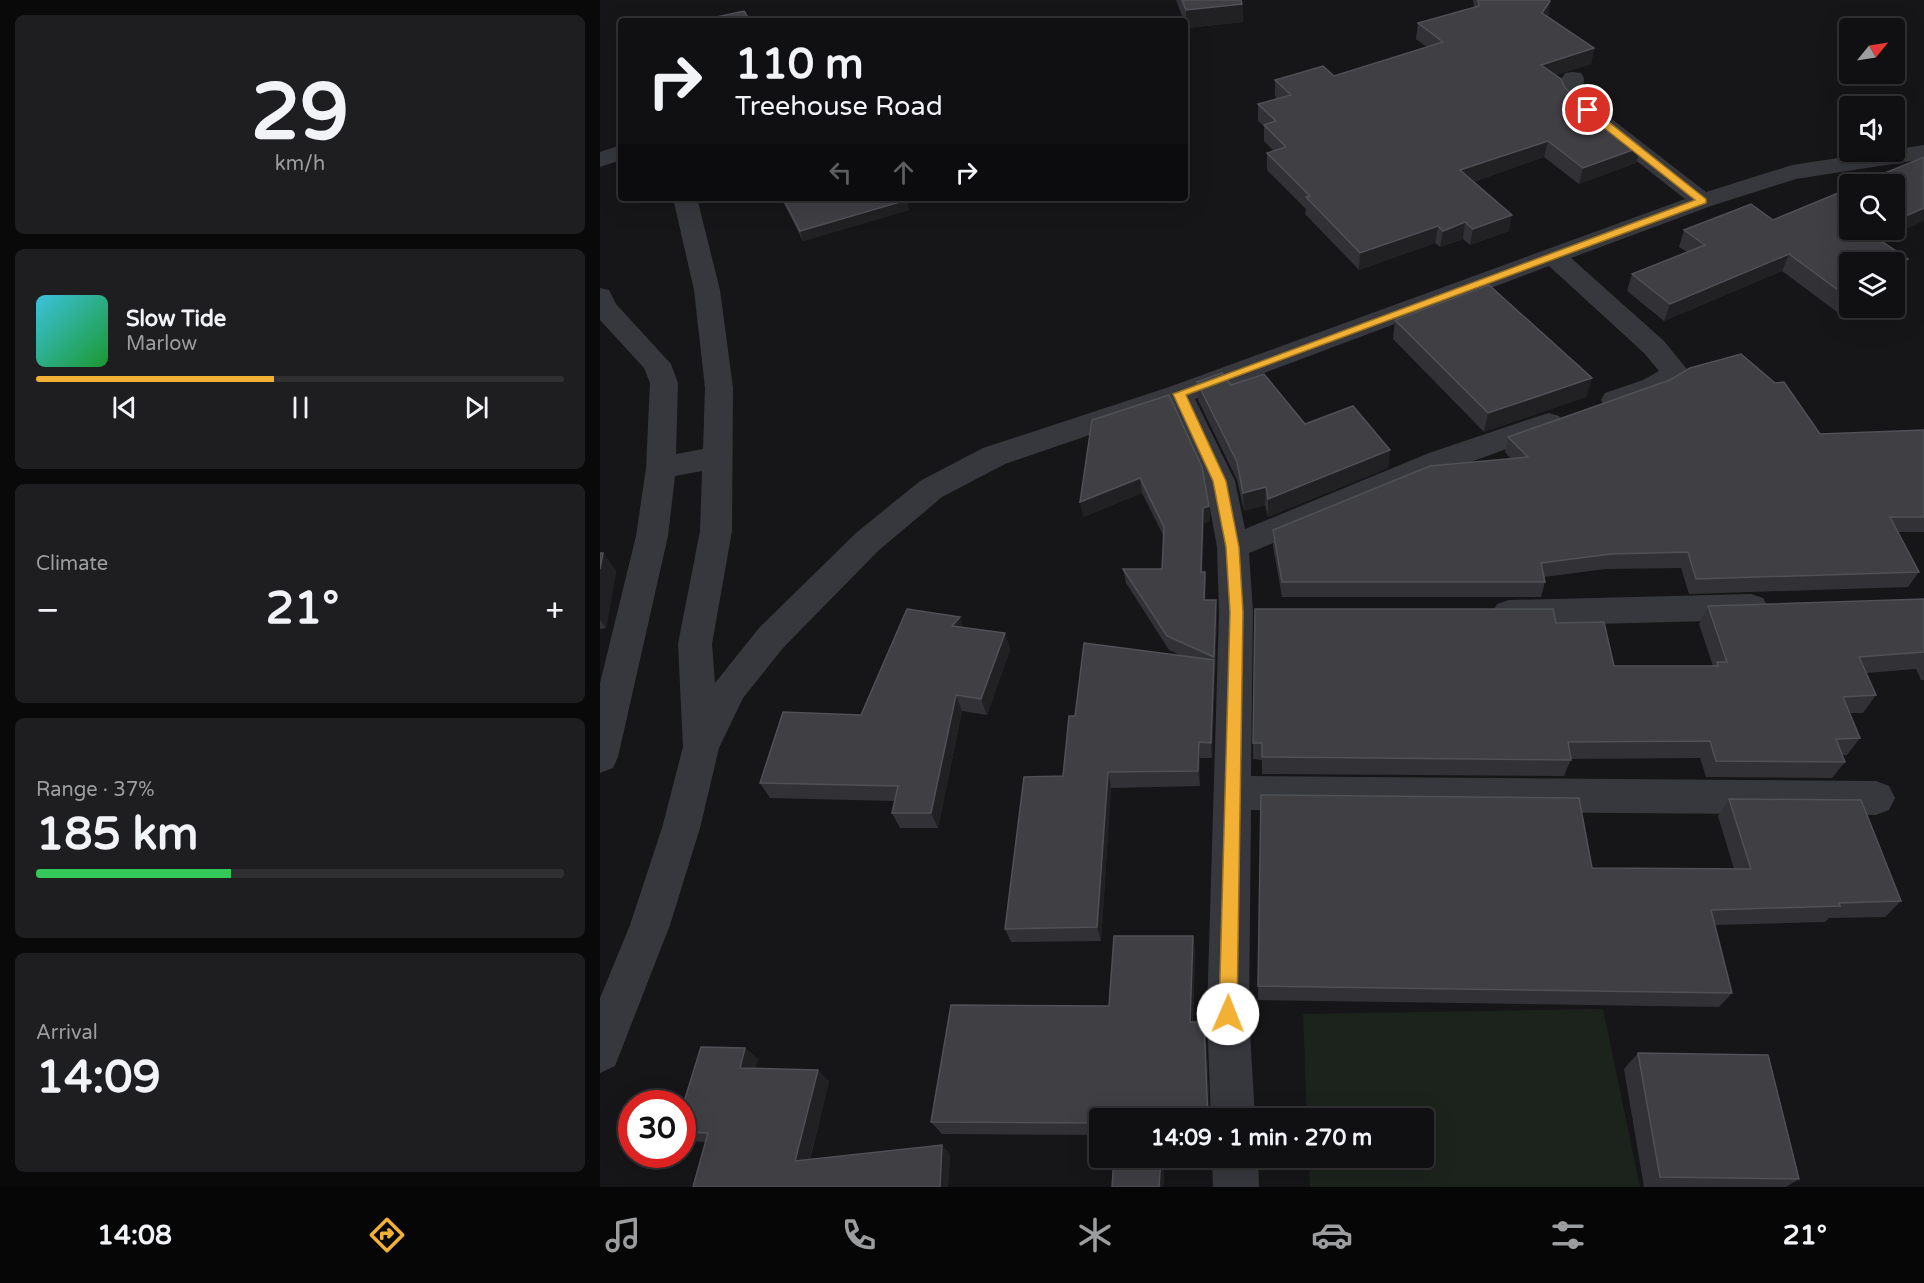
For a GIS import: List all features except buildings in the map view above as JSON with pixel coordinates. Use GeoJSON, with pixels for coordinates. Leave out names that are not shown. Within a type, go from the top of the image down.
{"type":"FeatureCollection","features":[{"type":"Feature","properties":{"kind":"street"},"geometry":{"type":"LineString","coordinates":[[1573,78],[1571,98],[1620,134],[1702,201]]}},
{"type":"Feature","properties":{"kind":"street"},"geometry":{"type":"LineString","coordinates":[[600,1051],[650,926],[681,828],[701,748],[730,688],[771,638],[867,542],[931,489],[994,456],[1179,394],[1702,201],[1792,172],[1924,152]]}},
{"type":"Feature","properties":{"kind":"street"},"geometry":{"type":"LineString","coordinates":[[600,160],[618,153]]}},
{"type":"Feature","properties":{"kind":"street"},"geometry":{"type":"LineString","coordinates":[[686,201],[707,290],[710,332],[718,374],[719,457],[716,531],[694,644],[701,748]]}},
{"type":"Feature","properties":{"kind":"street"},"geometry":{"type":"LineString","coordinates":[[1233,547],[1440,461],[1653,387],[1676,373],[1654,347],[1553,256]]}},
{"type":"Feature","properties":{"kind":"street"},"geometry":{"type":"LineString","coordinates":[[600,296],[603,307],[657,364],[664,382],[661,468],[652,536],[600,757]]}},
{"type":"Feature","properties":{"kind":"street"},"geometry":{"type":"LineString","coordinates":[[1179,394],[1220,481],[1233,547],[1254,612],[1232,793],[1228,1014],[1232,1108]]}},
{"type":"Feature","properties":{"kind":"street"},"geometry":{"type":"LineString","coordinates":[[661,468],[719,457]]}},
{"type":"Feature","properties":{"kind":"street"},"geometry":{"type":"LineString","coordinates":[[1480,613],[1783,606]]}},
{"type":"Feature","properties":{"kind":"street"},"geometry":{"type":"LineString","coordinates":[[1232,793],[1876,798]]}},
{"type":"Feature","properties":{"kind":"street"},"geometry":{"type":"LineString","coordinates":[[1235,1168],[1236,1187]]}},
{"type":"Feature","properties":{"kind":"shaded area"},"geometry":{"type":"Polygon","coordinates":[[[1603,1009],[1640,1187],[1310,1187],[1309,1168],[1434,1168],[1434,1108],[1307,1108],[1303,1014],[1603,1009]]]}},
{"type":"Feature","properties":{"kind":"route"},"geometry":{"type":"LineString","coordinates":[[1228,1014],[1236,612],[1233,547],[1220,481],[1179,394],[1702,201],[1588,110]]}}]}
